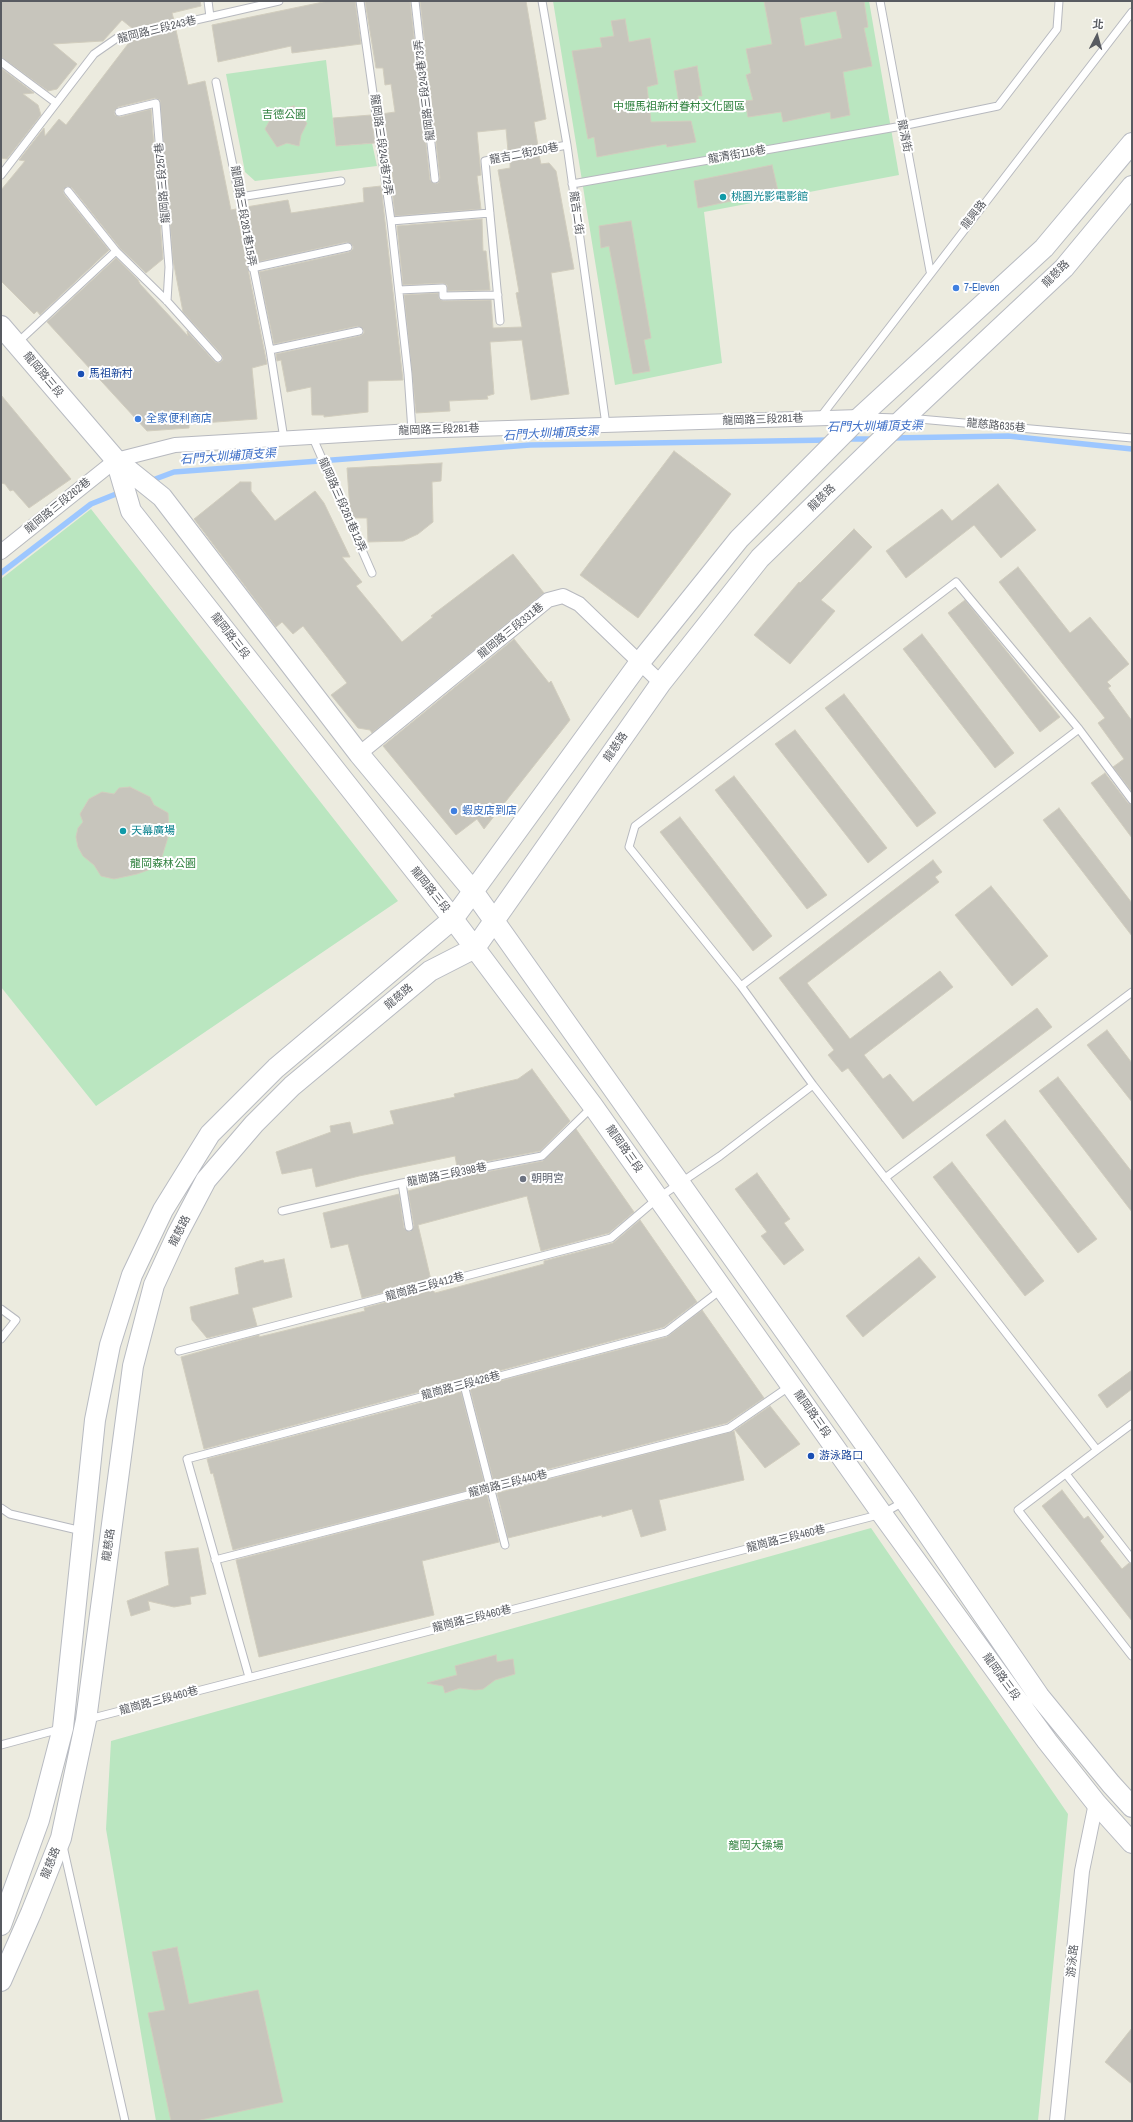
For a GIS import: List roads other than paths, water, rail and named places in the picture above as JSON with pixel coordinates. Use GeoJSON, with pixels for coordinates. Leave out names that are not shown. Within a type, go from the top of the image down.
{"type":"FeatureCollection","features":[{"type":"Feature","properties":{"kind":"street"},"geometry":{"type":"LineString","coordinates":[[1,1925],[39,1820],[63,1728],[95,1420],[110,1345],[132,1275],[163,1210],[210,1134],[276,1068],[453,918],[640,662],[740,539],[860,417],[1044,248],[1132,143]]}},
{"type":"Feature","properties":{"kind":"street","name":"龍慈路"},"geometry":{"type":"LineString","coordinates":[[1,1981],[62,1838],[86,1720],[133,1366],[154,1286],[177,1235],[206,1180],[254,1124],[292,1086],[430,971],[475,948],[661,683],[760,558],[904,418],[1064,268],[1132,186]]}},
{"type":"Feature","properties":{"kind":"street","name":"龍岡路三段"},"geometry":{"type":"LineString","coordinates":[[1,326],[116,460],[162,497],[359,754],[473,891],[494,919],[905,1501],[1039,1696],[1104,1794],[1132,1843]]}},
{"type":"Feature","properties":{"kind":"street","name":"龍岡路三段281巷"},"geometry":{"type":"LineString","coordinates":[[116,460],[175,445],[284,438],[313,438],[412,431],[860,417]]}},
{"type":"Feature","properties":{"kind":"street","name":"龍岡路三段"},"geometry":{"type":"LineString","coordinates":[[116,460],[131,511],[453,918],[593,1106],[882,1514],[1047,1741],[1104,1794],[1132,1807]]}},
{"type":"Feature","properties":{"kind":"street","name":"龍岡路三段262巷"},"geometry":{"type":"LineString","coordinates":[[1,552],[116,460]]}},
{"type":"Feature","properties":{"kind":"street","name":"龍岡路三段331巷"},"geometry":{"type":"LineString","coordinates":[[359,754],[548,600],[563,596],[579,604],[661,683]]}},
{"type":"Feature","properties":{"kind":"street","name":"游泳路"},"geometry":{"type":"LineString","coordinates":[[1057,2121],[1082,1871],[1104,1794]]}},
{"type":"Feature","properties":{"kind":"lane"},"geometry":{"type":"LineString","coordinates":[[208,1],[210,17]]}},
{"type":"Feature","properties":{"kind":"lane","name":"龍岡路三段243巷"},"geometry":{"type":"LineString","coordinates":[[1,175],[94,54],[117,38],[280,1]]}},
{"type":"Feature","properties":{"kind":"lane","name":"龍岡路三段243巷72弄"},"geometry":{"type":"LineString","coordinates":[[360,1],[391,221],[408,374],[412,431]]}},
{"type":"Feature","properties":{"kind":"lane","name":"龍岡路三段243巷73弄"},"geometry":{"type":"LineString","coordinates":[[415,1],[435,179]]}},
{"type":"Feature","properties":{"kind":"lane","name":"龍吉二街"},"geometry":{"type":"LineString","coordinates":[[542,1],[567,145],[606,425]]}},
{"type":"Feature","properties":{"kind":"lane","name":"龍清街"},"geometry":{"type":"LineString","coordinates":[[880,1],[930,272]]}},
{"type":"Feature","properties":{"kind":"lane","name":"龍清街116巷"},"geometry":{"type":"LineString","coordinates":[[572,184],[902,126],[998,106],[1057,29],[1059,1]]}},
{"type":"Feature","properties":{"kind":"lane","name":"龍興路"},"geometry":{"type":"LineString","coordinates":[[818,419],[1132,12]]}},
{"type":"Feature","properties":{"kind":"lane"},"geometry":{"type":"LineString","coordinates":[[1,62],[56,103]]}},
{"type":"Feature","properties":{"kind":"lane","name":"龍岡路三段281巷15弄"},"geometry":{"type":"LineString","coordinates":[[216,82],[240,196],[252,268],[270,350],[284,438]]}},
{"type":"Feature","properties":{"kind":"lane","name":"龍岡路三段257巷"},"geometry":{"type":"LineString","coordinates":[[119,112],[156,103],[169,267],[167,301]]}},
{"type":"Feature","properties":{"kind":"lane","name":"龍吉二街250巷"},"geometry":{"type":"LineString","coordinates":[[490,213],[485,161],[567,145]]}},
{"type":"Feature","properties":{"kind":"lane"},"geometry":{"type":"LineString","coordinates":[[240,196],[341,181]]}},
{"type":"Feature","properties":{"kind":"lane"},"geometry":{"type":"LineString","coordinates":[[68,191],[116,250],[167,301],[218,358]]}},
{"type":"Feature","properties":{"kind":"lane"},"geometry":{"type":"LineString","coordinates":[[391,221],[490,213],[500,321]]}},
{"type":"Feature","properties":{"kind":"lane"},"geometry":{"type":"LineString","coordinates":[[252,268],[348,247]]}},
{"type":"Feature","properties":{"kind":"lane"},"geometry":{"type":"LineString","coordinates":[[17,343],[116,250]]}},
{"type":"Feature","properties":{"kind":"lane"},"geometry":{"type":"LineString","coordinates":[[399,290],[443,288],[443,296],[498,295]]}},
{"type":"Feature","properties":{"kind":"lane"},"geometry":{"type":"LineString","coordinates":[[270,350],[359,330]]}},
{"type":"Feature","properties":{"kind":"lane","name":"龍慈路635巷"},"geometry":{"type":"LineString","coordinates":[[860,417],[904,418],[1132,438]]}},
{"type":"Feature","properties":{"kind":"lane","name":"龍岡路三段281巷12弄"},"geometry":{"type":"LineString","coordinates":[[313,438],[372,573]]}},
{"type":"Feature","properties":{"kind":"lane"},"geometry":{"type":"LineString","coordinates":[[1097,1450],[813,1085],[741,986],[629,848],[635,826],[956,582],[1079,730],[1132,800]]}},
{"type":"Feature","properties":{"kind":"lane"},"geometry":{"type":"LineString","coordinates":[[741,986],[1079,730]]}},
{"type":"Feature","properties":{"kind":"lane"},"geometry":{"type":"LineString","coordinates":[[885,1178],[1132,992]]}},
{"type":"Feature","properties":{"kind":"lane","name":"龍崗路三段412巷"},"geometry":{"type":"LineString","coordinates":[[179,1351],[611,1238],[658,1198],[720,1156],[813,1085]]}},
{"type":"Feature","properties":{"kind":"lane","name":"龍崗路三段398巷"},"geometry":{"type":"LineString","coordinates":[[282,1211],[402,1183],[542,1156],[593,1106]]}},
{"type":"Feature","properties":{"kind":"lane"},"geometry":{"type":"LineString","coordinates":[[402,1183],[409,1227]]}},
{"type":"Feature","properties":{"kind":"lane","name":"龍崗路三段426巷"},"geometry":{"type":"LineString","coordinates":[[215,1560],[187,1459],[464,1384],[666,1332],[722,1289]]}},
{"type":"Feature","properties":{"kind":"lane"},"geometry":{"type":"LineString","coordinates":[[1,1308],[16,1320],[1,1339]]}},
{"type":"Feature","properties":{"kind":"lane"},"geometry":{"type":"LineString","coordinates":[[464,1384],[505,1545]]}},
{"type":"Feature","properties":{"kind":"lane","name":"龍崗路三段440巷"},"geometry":{"type":"LineString","coordinates":[[215,1560],[729,1428],[791,1385]]}},
{"type":"Feature","properties":{"kind":"lane"},"geometry":{"type":"LineString","coordinates":[[1132,1424],[1018,1510],[1132,1656]]}},
{"type":"Feature","properties":{"kind":"lane"},"geometry":{"type":"LineString","coordinates":[[1066,1474],[1132,1559]]}},
{"type":"Feature","properties":{"kind":"lane","name":"龍崗路三段460巷"},"geometry":{"type":"LineString","coordinates":[[1,1745],[86,1720],[249,1677],[882,1514],[905,1501]]}},
{"type":"Feature","properties":{"kind":"lane"},"geometry":{"type":"LineString","coordinates":[[1,1508],[10,1514],[84,1532]]}},
{"type":"Feature","properties":{"kind":"lane"},"geometry":{"type":"LineString","coordinates":[[215,1560],[249,1677]]}},
{"type":"Feature","properties":{"kind":"lane"},"geometry":{"type":"LineString","coordinates":[[62,1838],[125,2121]]}},
{"type":"Feature","properties":{"kind":"waterway","name":"石門大圳埔頂支渠"},"geometry":{"type":"LineString","coordinates":[[891,438],[1008,436],[1132,449]]}},
{"type":"Feature","properties":{"kind":"waterway","name":"石門大圳埔頂支渠"},"geometry":{"type":"LineString","coordinates":[[845,439],[874,439]]}},
{"type":"Feature","properties":{"kind":"waterway","name":"石門大圳埔頂支渠"},"geometry":{"type":"LineString","coordinates":[[150,481],[174,472],[530,445],[830,440]]}},
{"type":"Feature","properties":{"kind":"waterway","name":"石門大圳埔頂支渠"},"geometry":{"type":"LineString","coordinates":[[1,573],[91,504],[121,492]]}},
{"type":"Feature","properties":{"kind":"place","name":"桃園光影電影館"},"geometry":{"type":"Point","coordinates":[723,197]}},
{"type":"Feature","properties":{"kind":"place","name":"7-Eleven"},"geometry":{"type":"Point","coordinates":[956,288]}},
{"type":"Feature","properties":{"kind":"place","name":"馬祖新村"},"geometry":{"type":"Point","coordinates":[81,374]}},
{"type":"Feature","properties":{"kind":"place","name":"全家便利商店"},"geometry":{"type":"Point","coordinates":[138,419]}},
{"type":"Feature","properties":{"kind":"place","name":"蝦皮店到店"},"geometry":{"type":"Point","coordinates":[454,811]}},
{"type":"Feature","properties":{"kind":"place","name":"天幕廣場"},"geometry":{"type":"Point","coordinates":[123,831]}},
{"type":"Feature","properties":{"kind":"place","name":"朝明宮"},"geometry":{"type":"Point","coordinates":[523,1179]}},
{"type":"Feature","properties":{"kind":"place","name":"游泳路口"},"geometry":{"type":"Point","coordinates":[811,1456]}},
{"type":"Feature","properties":{"kind":"park label","name":"中壢馬祖新村眷村文化園區"},"geometry":{"type":"Point","coordinates":[679,107]}},
{"type":"Feature","properties":{"kind":"park label","name":"吉德公園"},"geometry":{"type":"Point","coordinates":[284,115]}},
{"type":"Feature","properties":{"kind":"park label","name":"龍岡森林公園"},"geometry":{"type":"Point","coordinates":[163,864]}},
{"type":"Feature","properties":{"kind":"park label","name":"龍岡大操場"},"geometry":{"type":"Point","coordinates":[756,1846]}}]}
